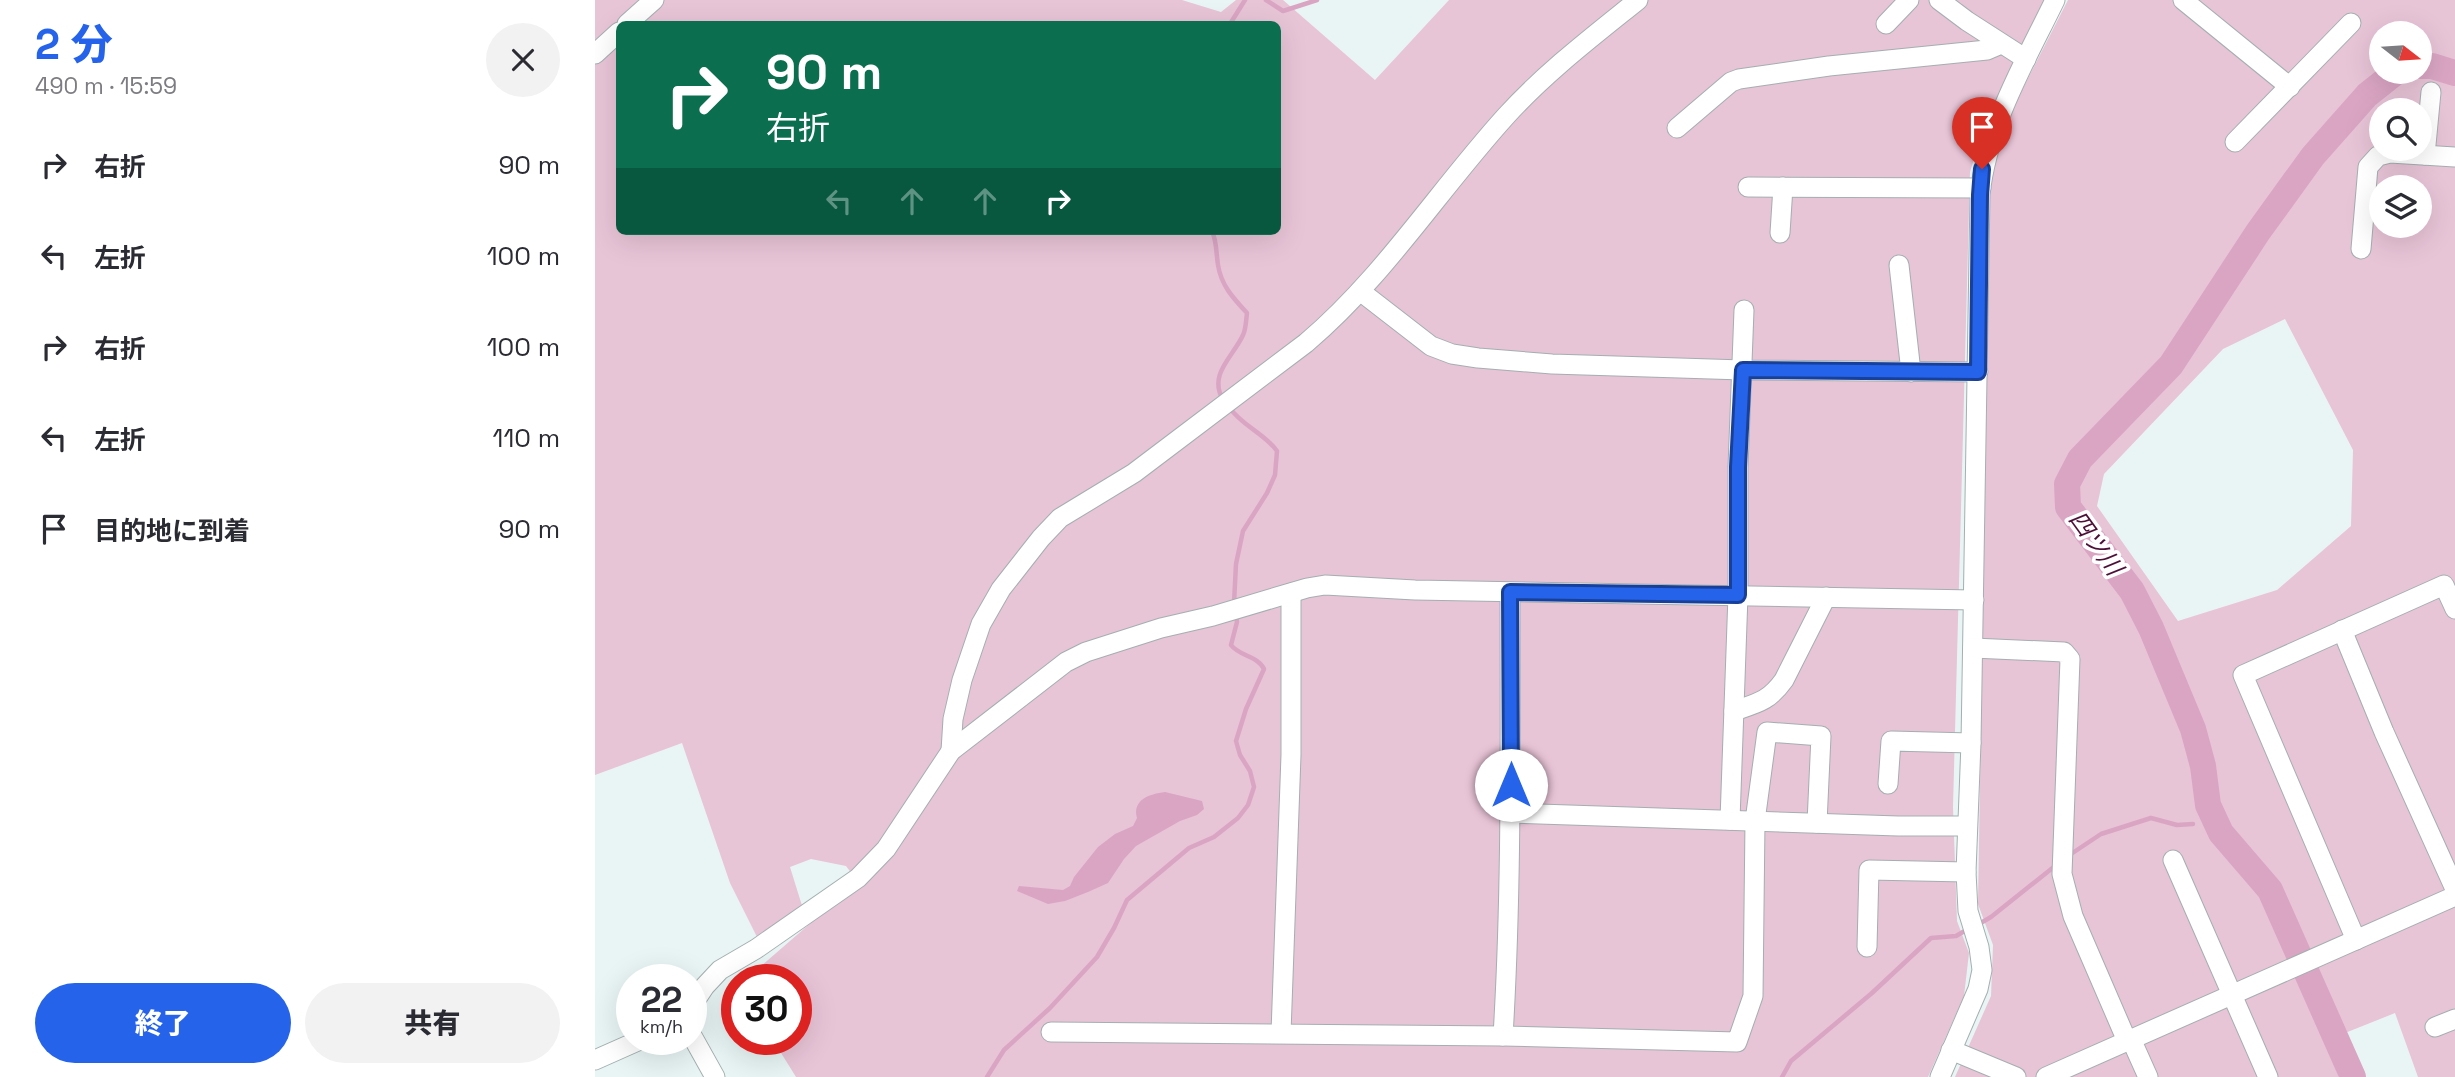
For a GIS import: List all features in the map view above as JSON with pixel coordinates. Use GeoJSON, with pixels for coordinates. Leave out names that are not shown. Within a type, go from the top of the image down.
{"type":"FeatureCollection","features":[{"type":"Feature","properties":{"kind":"street"},"geometry":{"type":"LineString","coordinates":[[630,21],[655,0]]}},
{"type":"Feature","properties":{"kind":"street"},"geometry":{"type":"LineString","coordinates":[[951,751],[953,719],[962,680],[981,624],[1001,589],[1059,518],[1134,473],[1333,320],[1506,117],[1565,60],[1638,0]]}},
{"type":"Feature","properties":{"kind":"street"},"geometry":{"type":"LineString","coordinates":[[1886,24],[1909,0]]}},
{"type":"Feature","properties":{"kind":"street"},"geometry":{"type":"LineString","coordinates":[[1940,0],[2026,59]]}},
{"type":"Feature","properties":{"kind":"street"},"geometry":{"type":"LineString","coordinates":[[1940,1077],[1978,989],[1982,970],[1979,947],[1968,911],[1966,872],[1982,169],[1993,134],[2055,0]]}},
{"type":"Feature","properties":{"kind":"street"},"geometry":{"type":"LineString","coordinates":[[2183,0],[2290,87]]}},
{"type":"Feature","properties":{"kind":"street"},"geometry":{"type":"LineString","coordinates":[[2235,142],[2351,23]]}},
{"type":"Feature","properties":{"kind":"street"},"geometry":{"type":"LineString","coordinates":[[595,54],[616,35]]}},
{"type":"Feature","properties":{"kind":"street"},"geometry":{"type":"LineString","coordinates":[[1677,128],[1731,82],[1739,79],[1842,64],[1987,50],[2001,44]]}},
{"type":"Feature","properties":{"kind":"street"},"geometry":{"type":"LineString","coordinates":[[2430,98],[2431,92]]}},
{"type":"Feature","properties":{"kind":"street"},"geometry":{"type":"LineString","coordinates":[[2432,155],[2455,157]]}},
{"type":"Feature","properties":{"kind":"street"},"geometry":{"type":"LineString","coordinates":[[2361,250],[2368,167],[2373,161]]}},
{"type":"Feature","properties":{"kind":"street"},"geometry":{"type":"LineString","coordinates":[[1748,187],[1980,188]]}},
{"type":"Feature","properties":{"kind":"street"},"geometry":{"type":"LineString","coordinates":[[1780,233],[1783,187]]}},
{"type":"Feature","properties":{"kind":"street"},"geometry":{"type":"LineString","coordinates":[[1899,265],[1911,372]]}},
{"type":"Feature","properties":{"kind":"street"},"geometry":{"type":"LineString","coordinates":[[1360,291],[1431,345],[1452,354],[1552,363],[1743,370],[1978,372]]}},
{"type":"Feature","properties":{"kind":"street"},"geometry":{"type":"LineString","coordinates":[[1730,820],[1744,310]]}},
{"type":"Feature","properties":{"kind":"street"},"geometry":{"type":"LineString","coordinates":[[707,984],[720,970],[756,949],[858,878],[886,849],[951,751],[1055,670],[1086,652],[1161,628],[1325,584],[1415,590],[1974,600]]}},
{"type":"Feature","properties":{"kind":"street"},"geometry":{"type":"LineString","coordinates":[[2355,940],[2243,675],[2444,585],[2455,609]]}},
{"type":"Feature","properties":{"kind":"street"},"geometry":{"type":"LineString","coordinates":[[1503,1035],[1511,813],[1510,592]]}},
{"type":"Feature","properties":{"kind":"street"},"geometry":{"type":"LineString","coordinates":[[1280,1033],[1291,755],[1291,593]]}},
{"type":"Feature","properties":{"kind":"street"},"geometry":{"type":"LineString","coordinates":[[1734,711],[1766,700],[1775,692],[1784,680],[1826,597]]}},
{"type":"Feature","properties":{"kind":"street"},"geometry":{"type":"LineString","coordinates":[[2342,630],[2384,732],[2455,889]]}},
{"type":"Feature","properties":{"kind":"street"},"geometry":{"type":"LineString","coordinates":[[1973,648],[2064,652],[2070,659],[2062,874],[2073,916],[2148,1077]]}},
{"type":"Feature","properties":{"kind":"street"},"geometry":{"type":"LineString","coordinates":[[1051,1032],[1503,1035],[1737,1042],[1753,996],[1755,821],[1767,732],[1821,736],[1817,823]]}},
{"type":"Feature","properties":{"kind":"street"},"geometry":{"type":"LineString","coordinates":[[1888,784],[1891,741],[1971,743]]}},
{"type":"Feature","properties":{"kind":"street"},"geometry":{"type":"LineString","coordinates":[[1511,813],[1967,826]]}},
{"type":"Feature","properties":{"kind":"street"},"geometry":{"type":"LineString","coordinates":[[2173,860],[2267,1077]]}},
{"type":"Feature","properties":{"kind":"street"},"geometry":{"type":"LineString","coordinates":[[1867,947],[1869,870],[1966,872]]}},
{"type":"Feature","properties":{"kind":"street"},"geometry":{"type":"LineString","coordinates":[[2046,1077],[2455,896]]}},
{"type":"Feature","properties":{"kind":"street"},"geometry":{"type":"LineString","coordinates":[[2435,1027],[2455,1019]]}},
{"type":"Feature","properties":{"kind":"street"},"geometry":{"type":"LineString","coordinates":[[1951,1050],[2016,1077]]}},
{"type":"Feature","properties":{"kind":"street"},"geometry":{"type":"LineString","coordinates":[[595,1060],[616,1051]]}},
{"type":"Feature","properties":{"kind":"street"},"geometry":{"type":"LineString","coordinates":[[703,1055],[715,1077]]}},
{"type":"Feature","properties":{"kind":"shaded area"},"geometry":{"type":"Polygon","coordinates":[[[595,0],[1182,0],[1221,12],[1236,0],[1283,0],[1375,80],[1449,0],[2046,0],[1984,127],[1970,172],[1953,807],[1957,921],[1969,953],[1964,996],[1928,1077],[796,1077],[782,1055],[812,1055],[812,964],[763,964],[858,882],[846,866],[811,859],[790,867],[804,912],[759,941],[730,883],[682,743],[595,775],[595,0]]]}},
{"type":"Feature","properties":{"kind":"shaded area"},"geometry":{"type":"Polygon","coordinates":[[[2068,0],[2455,0],[2455,1077],[2418,1077],[2395,1013],[2325,1041],[2339,1077],[1955,1077],[1991,996],[1993,945],[1978,904],[1990,188],[2001,131],[2068,0]],[[2285,319],[2223,349],[2104,474],[2097,506],[2178,621],[2277,590],[2351,526],[2353,450],[2285,319]]]}},
{"type":"Feature","properties":{"kind":"shaded area"},"geometry":{"type":"Polygon","coordinates":[[[1165,792],[1202,801],[1204,809],[1136,846],[1108,883],[1065,901],[1048,904],[1017,891],[1019,886],[1063,890],[1070,886],[1098,847],[1115,834],[1133,826],[1139,802],[1153,794],[1165,792]]]}},
{"type":"Feature","properties":{"kind":"waterway"},"geometry":{"type":"LineString","coordinates":[[1232,21],[1245,0]]}},
{"type":"Feature","properties":{"kind":"waterway"},"geometry":{"type":"LineString","coordinates":[[1266,0],[1283,11],[1317,0]]}},
{"type":"Feature","properties":{"kind":"waterway","name":"四ツ川"},"geometry":{"type":"LineString","coordinates":[[2433,66],[2455,73]]}},
{"type":"Feature","properties":{"kind":"waterway","name":"四ツ川"},"geometry":{"type":"LineString","coordinates":[[2353,1077],[2270,890],[2221,833],[2208,805],[2203,766],[2193,729],[2151,628],[2132,591],[2068,507],[2067,484],[2080,459],[2171,365],[2258,232],[2313,156],[2367,95],[2381,84]]}},
{"type":"Feature","properties":{"kind":"waterway"},"geometry":{"type":"LineString","coordinates":[[1214,235],[1222,279],[1247,313],[1243,335],[1220,374],[1219,391],[1223,400]]}},
{"type":"Feature","properties":{"kind":"waterway"},"geometry":{"type":"LineString","coordinates":[[1229,407],[1277,451],[1275,475],[1243,531],[1236,564],[1234,603]]}},
{"type":"Feature","properties":{"kind":"waterway"},"geometry":{"type":"LineString","coordinates":[[987,1077],[1004,1050],[1050,1008],[1097,957],[1127,900],[1189,848],[1214,837],[1238,818],[1248,805],[1254,787],[1250,771],[1240,755],[1236,741],[1246,709],[1264,669],[1257,661],[1231,645],[1237,622],[1236,615]]}},
{"type":"Feature","properties":{"kind":"waterway"},"geometry":{"type":"LineString","coordinates":[[2068,856],[2101,834],[2151,818],[2177,825],[2193,824]]}},
{"type":"Feature","properties":{"kind":"waterway"},"geometry":{"type":"LineString","coordinates":[[1979,924],[2055,866]]}},
{"type":"Feature","properties":{"kind":"waterway"},"geometry":{"type":"LineString","coordinates":[[1782,1077],[1791,1061],[1872,993],[1931,938],[1956,936],[1968,929]]}},
{"type":"Feature","properties":{"kind":"route"},"geometry":{"type":"LineString","coordinates":[[1511,785],[1510,592],[1738,595],[1738,467],[1743,370],[1978,372],[1982,169]]}}]}
